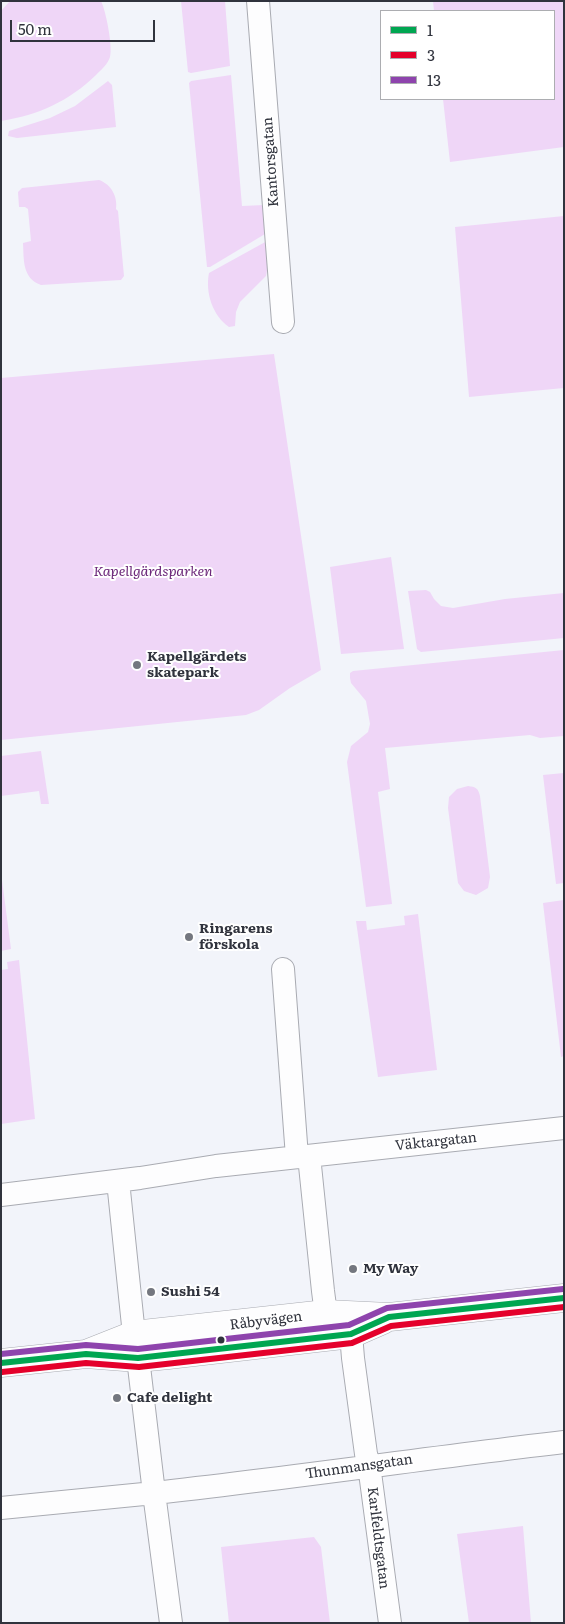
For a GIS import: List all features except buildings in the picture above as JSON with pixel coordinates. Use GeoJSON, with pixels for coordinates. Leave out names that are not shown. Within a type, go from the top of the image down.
{"type":"FeatureCollection","features":[{"type":"Feature","properties":{"kind":"main road","name":"Råbyvägen"},"geometry":{"type":"LineString","coordinates":[[1,1363],[136,1347],[326,1314],[388,1317],[564,1298]]}},
{"type":"Feature","properties":{"kind":"main road","name":"Råbyvägen"},"geometry":{"type":"LineString","coordinates":[[136,1347],[351,1334],[388,1317]]}},
{"type":"Feature","properties":{"kind":"street","name":"Kantorsgatan"},"geometry":{"type":"LineString","coordinates":[[258,1],[283,322]]}},
{"type":"Feature","properties":{"kind":"street"},"geometry":{"type":"LineString","coordinates":[[283,969],[303,1157],[326,1314]]}},
{"type":"Feature","properties":{"kind":"street","name":"Väktargatan"},"geometry":{"type":"LineString","coordinates":[[1,1195],[118,1181],[216,1166],[564,1128]]}},
{"type":"Feature","properties":{"kind":"street"},"geometry":{"type":"LineString","coordinates":[[118,1181],[136,1347],[171,1623]]}},
{"type":"Feature","properties":{"kind":"street","name":"Karlfeldtsgatan"},"geometry":{"type":"LineString","coordinates":[[351,1334],[364,1445],[369,1465],[390,1623]]}},
{"type":"Feature","properties":{"kind":"street","name":"Thunmansgatan"},"geometry":{"type":"LineString","coordinates":[[1,1508],[255,1482],[369,1465],[564,1442]]}},
{"type":"Feature","properties":{"kind":"green space"},"geometry":{"type":"Polygon","coordinates":[[[10,1],[101,1],[109,29],[111,52],[109,60],[102,69],[86,84],[64,99],[41,111],[1,121],[1,11],[10,1]]]}},
{"type":"Feature","properties":{"kind":"green space"},"geometry":{"type":"Polygon","coordinates":[[[181,1],[225,1],[230,66],[188,72],[181,1]]]}},
{"type":"Feature","properties":{"kind":"green space"},"geometry":{"type":"Polygon","coordinates":[[[433,1],[564,1],[564,147],[450,162],[443,100],[555,100],[555,10],[434,10],[433,1]]]}},
{"type":"Feature","properties":{"kind":"green space"},"geometry":{"type":"Polygon","coordinates":[[[231,75],[242,206],[264,205],[265,234],[207,267],[189,83],[191,81],[231,75]]]}},
{"type":"Feature","properties":{"kind":"green space"},"geometry":{"type":"Polygon","coordinates":[[[108,81],[112,85],[116,127],[17,138],[8,136],[9,131],[50,118],[75,106],[108,81]]]}},
{"type":"Feature","properties":{"kind":"green space"},"geometry":{"type":"Polygon","coordinates":[[[99,180],[110,188],[116,200],[124,276],[121,280],[41,285],[35,282],[30,278],[25,268],[23,243],[31,241],[28,209],[19,207],[18,192],[22,188],[99,180]]]}},
{"type":"Feature","properties":{"kind":"green space"},"geometry":{"type":"Polygon","coordinates":[[[564,216],[564,388],[469,397],[455,227],[564,216]]]}},
{"type":"Feature","properties":{"kind":"green space"},"geometry":{"type":"Polygon","coordinates":[[[267,241],[269,260],[266,276],[240,302],[236,312],[235,326],[229,327],[219,317],[209,296],[209,273],[267,241]]]}},
{"type":"Feature","properties":{"kind":"green space","name":"Kapellgärdsparken"},"geometry":{"type":"Polygon","coordinates":[[[274,354],[321,670],[290,688],[259,710],[246,715],[1,740],[1,378],[274,354]]]}},
{"type":"Feature","properties":{"kind":"green space"},"geometry":{"type":"Polygon","coordinates":[[[391,557],[404,649],[341,654],[330,567],[391,557]]]}},
{"type":"Feature","properties":{"kind":"green space"},"geometry":{"type":"Polygon","coordinates":[[[426,590],[430,592],[441,606],[453,608],[505,599],[564,593],[564,638],[421,652],[417,649],[408,591],[426,590]]]}},
{"type":"Feature","properties":{"kind":"green space"},"geometry":{"type":"Polygon","coordinates":[[[564,650],[564,736],[540,738],[530,735],[385,748],[390,789],[378,792],[392,904],[366,907],[347,762],[351,746],[368,732],[370,724],[366,701],[351,683],[350,673],[353,671],[564,650]]]}},
{"type":"Feature","properties":{"kind":"green space"},"geometry":{"type":"Polygon","coordinates":[[[41,751],[49,804],[41,804],[39,791],[1,796],[1,756],[41,751]]]}},
{"type":"Feature","properties":{"kind":"green space"},"geometry":{"type":"Polygon","coordinates":[[[564,773],[564,883],[556,884],[543,775],[564,773]]]}},
{"type":"Feature","properties":{"kind":"green space"},"geometry":{"type":"Polygon","coordinates":[[[468,786],[476,788],[480,796],[490,877],[488,888],[476,895],[464,891],[458,883],[448,808],[449,797],[457,789],[468,786]]]}},
{"type":"Feature","properties":{"kind":"green space"},"geometry":{"type":"Polygon","coordinates":[[[1,872],[11,949],[1,951],[1,872]]]}},
{"type":"Feature","properties":{"kind":"green space"},"geometry":{"type":"Polygon","coordinates":[[[564,900],[564,1056],[561,1057],[543,903],[564,900]]]}},
{"type":"Feature","properties":{"kind":"green space"},"geometry":{"type":"Polygon","coordinates":[[[418,914],[437,1070],[378,1077],[356,921],[366,921],[367,930],[405,925],[404,916],[418,914]]]}},
{"type":"Feature","properties":{"kind":"green space"},"geometry":{"type":"Polygon","coordinates":[[[19,960],[35,1119],[1,1124],[1,970],[8,969],[7,962],[19,960]]]}},
{"type":"Feature","properties":{"kind":"green space"},"geometry":{"type":"Polygon","coordinates":[[[523,1526],[531,1623],[469,1623],[457,1534],[523,1526]]]}},
{"type":"Feature","properties":{"kind":"green space"},"geometry":{"type":"Polygon","coordinates":[[[314,1537],[321,1547],[330,1623],[229,1623],[221,1547],[314,1537]]]}},
{"type":"Feature","properties":{"kind":"transit line","name":"13"},"geometry":{"type":"LineString","coordinates":[[1,1354],[86,1345],[138,1349],[349,1325],[387,1308],[563,1289]]}},
{"type":"Feature","properties":{"kind":"transit line","name":"1"},"geometry":{"type":"LineString","coordinates":[[1,1363],[86,1354],[138,1358],[351,1334],[389,1317],[564,1298]]}},
{"type":"Feature","properties":{"kind":"transit line","name":"3"},"geometry":{"type":"LineString","coordinates":[[2,1372],[86,1363],[139,1367],[352,1343],[391,1326],[564,1307]]}},
{"type":"Feature","properties":{"kind":"place","name":"Kapellgärdets skatepark"},"geometry":{"type":"Point","coordinates":[137,665]}},
{"type":"Feature","properties":{"kind":"place","name":"Ringarens förskola"},"geometry":{"type":"Point","coordinates":[189,937]}},
{"type":"Feature","properties":{"kind":"place","name":"My Way"},"geometry":{"type":"Point","coordinates":[353,1269]}},
{"type":"Feature","properties":{"kind":"place","name":"Sushi 54"},"geometry":{"type":"Point","coordinates":[151,1292]}},
{"type":"Feature","properties":{"kind":"place","name":"Cafe delight"},"geometry":{"type":"Point","coordinates":[117,1398]}}]}
